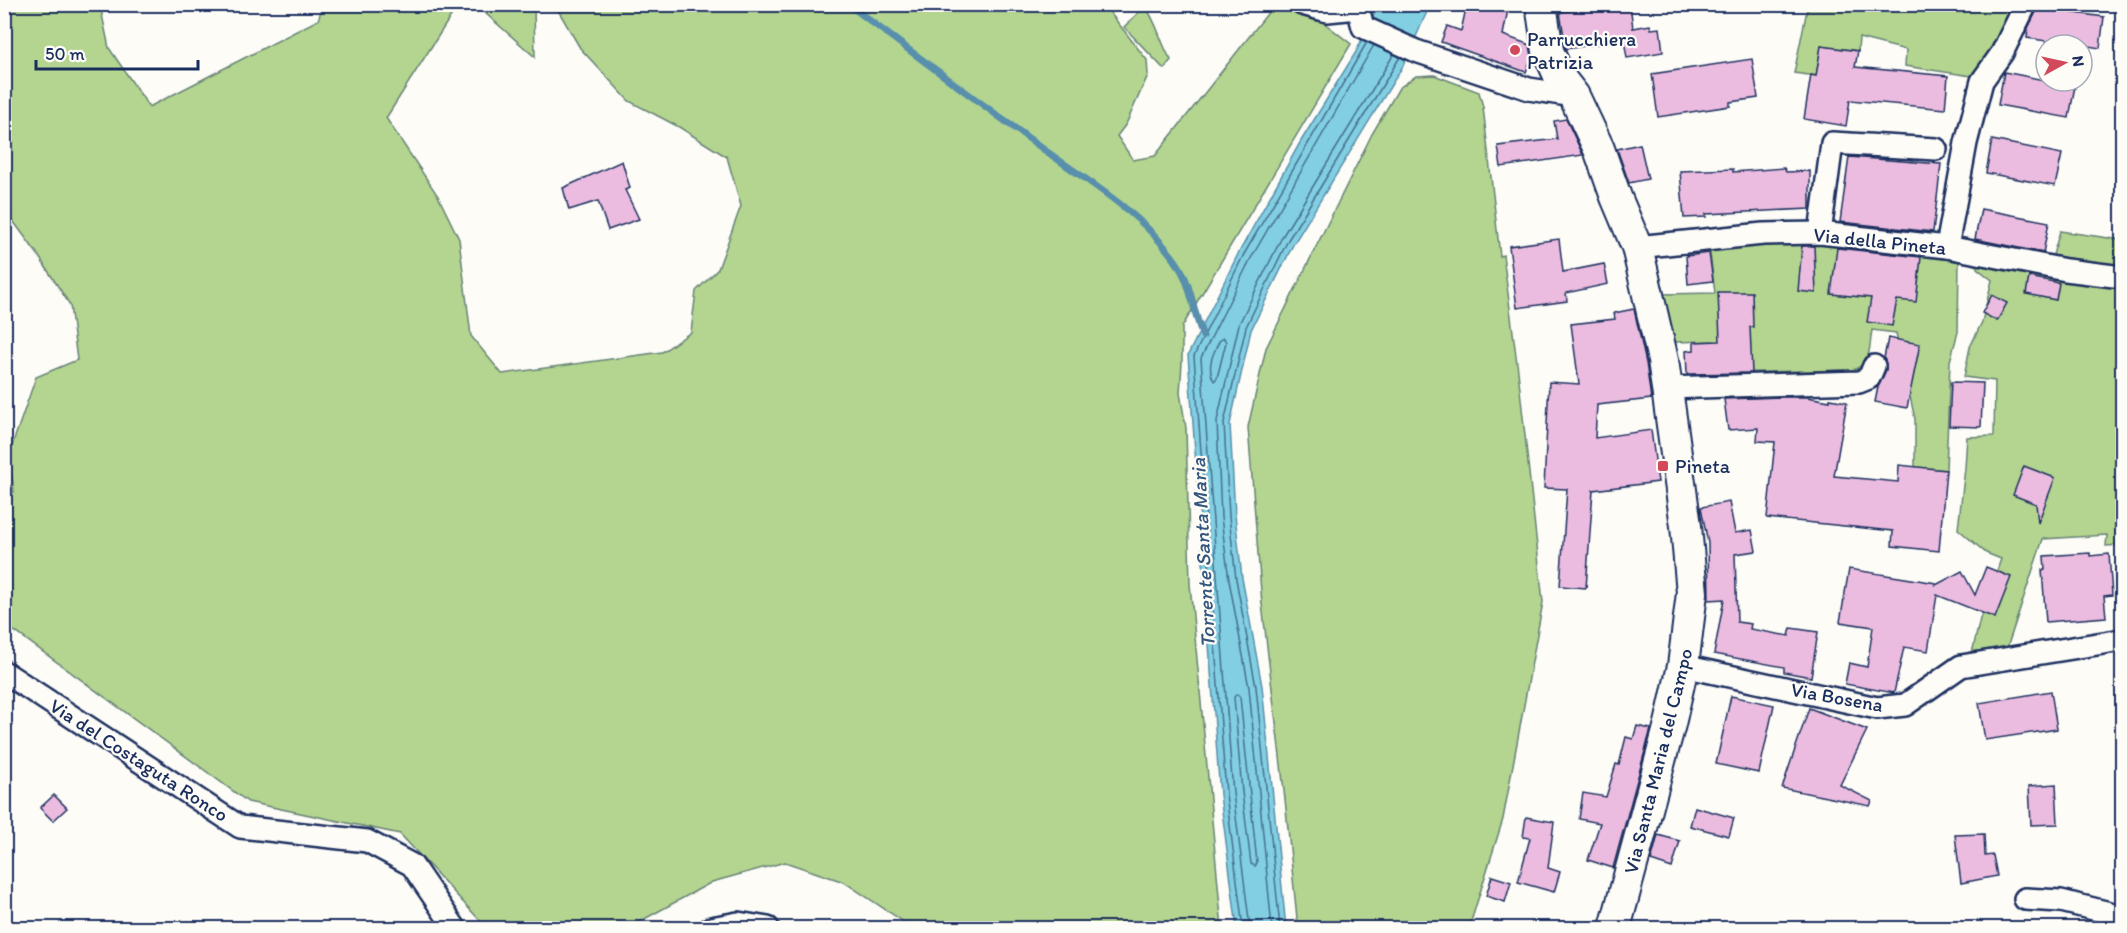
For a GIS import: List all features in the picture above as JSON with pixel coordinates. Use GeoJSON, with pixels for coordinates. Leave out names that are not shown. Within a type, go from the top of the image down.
{"type":"FeatureCollection","features":[{"type":"Feature","properties":{"kind":"street"},"geometry":{"type":"LineString","coordinates":[[1302,4],[1327,10],[1360,13],[1416,51],[1529,88],[1574,96]]}},
{"type":"Feature","properties":{"kind":"street","name":"Via Santa Maria del Campo"},"geometry":{"type":"LineString","coordinates":[[1541,4],[1548,51],[1560,78],[1574,96],[1599,149],[1636,248],[1663,360],[1686,526],[1692,593],[1683,666],[1671,724],[1615,928]]}},
{"type":"Feature","properties":{"kind":"street"},"geometry":{"type":"LineString","coordinates":[[1947,247],[1966,143],[1982,81],[2001,53],[2026,4]]}},
{"type":"Feature","properties":{"kind":"street"},"geometry":{"type":"LineString","coordinates":[[1820,233],[1832,143],[1936,149]]}},
{"type":"Feature","properties":{"kind":"street","name":"Via della Pineta"},"geometry":{"type":"LineString","coordinates":[[1636,248],[1763,234],[1820,233],[1947,247],[2066,270],[2122,277]]}},
{"type":"Feature","properties":{"kind":"street"},"geometry":{"type":"LineString","coordinates":[[1667,388],[1859,382],[1869,378],[1874,366]]}},
{"type":"Feature","properties":{"kind":"street","name":"Via Bosena"},"geometry":{"type":"LineString","coordinates":[[1683,666],[1877,708],[1905,705],[1961,666],[2122,640]]}},
{"type":"Feature","properties":{"kind":"street","name":"Via del Costaguta Ronco"},"geometry":{"type":"LineString","coordinates":[[4,672],[240,827],[366,841],[412,865],[455,928]]}},
{"type":"Feature","properties":{"kind":"street"},"geometry":{"type":"LineString","coordinates":[[2025,899],[2061,901],[2122,916]]}},
{"type":"Feature","properties":{"kind":"street"},"geometry":{"type":"LineString","coordinates":[[711,928],[738,923],[768,928]]}},
{"type":"Feature","properties":{"kind":"green space"},"geometry":{"type":"Polygon","coordinates":[[[5,5],[100,5],[109,48],[149,107],[318,20],[323,5],[458,5],[386,118],[438,196],[459,239],[471,336],[502,374],[662,352],[691,332],[696,291],[718,269],[741,206],[727,157],[679,127],[629,101],[580,48],[555,5],[1104,5],[1147,60],[1148,75],[1126,124],[1117,136],[1133,160],[1155,156],[1274,5],[1309,11],[1351,44],[1182,327],[1180,393],[1186,428],[1190,584],[1222,928],[913,928],[844,882],[785,862],[712,882],[628,928],[487,928],[400,834],[248,802],[5,624],[5,498],[14,492],[9,454],[36,377],[77,360],[70,305],[36,252],[5,210],[5,5]]]}},
{"type":"Feature","properties":{"kind":"green space"},"geometry":{"type":"Polygon","coordinates":[[[476,5],[534,5],[535,57],[476,5]]]}},
{"type":"Feature","properties":{"kind":"green space"},"geometry":{"type":"Polygon","coordinates":[[[1808,5],[2014,5],[1978,77],[1905,66],[1906,50],[1859,38],[1858,51],[1821,46],[1816,76],[1794,73],[1808,5]]]}},
{"type":"Feature","properties":{"kind":"green space"},"geometry":{"type":"Polygon","coordinates":[[[1145,6],[1171,60],[1164,69],[1124,27],[1145,6]]]}},
{"type":"Feature","properties":{"kind":"green space"},"geometry":{"type":"Polygon","coordinates":[[[1434,75],[1479,92],[1483,107],[1500,256],[1503,255],[1518,371],[1543,602],[1503,819],[1469,928],[1298,928],[1262,604],[1248,427],[1266,348],[1372,134],[1399,88],[1416,76],[1434,75]]]}},
{"type":"Feature","properties":{"kind":"green space"},"geometry":{"type":"Polygon","coordinates":[[[2060,231],[2122,240],[2122,545],[2106,546],[2107,535],[2043,539],[2007,648],[1972,653],[1980,619],[2001,559],[1986,553],[1958,529],[1967,437],[1994,436],[1995,381],[1964,377],[1970,347],[1982,322],[1992,280],[1977,268],[1975,260],[2047,275],[2060,231]]]}},
{"type":"Feature","properties":{"kind":"green space"},"geometry":{"type":"Polygon","coordinates":[[[1803,239],[1959,258],[1958,332],[1950,361],[1946,470],[1915,467],[1915,419],[1896,333],[1872,330],[1866,360],[1858,368],[1852,370],[1713,373],[1713,341],[1674,342],[1662,294],[1715,293],[1709,245],[1803,239]]]}},
{"type":"Feature","properties":{"kind":"water","name":"Torrente Santa Maria"},"geometry":{"type":"Polygon","coordinates":[[[1378,5],[1430,5],[1403,66],[1294,243],[1251,330],[1230,424],[1235,515],[1242,578],[1262,686],[1286,928],[1237,928],[1220,795],[1188,355],[1238,254],[1301,141],[1356,52],[1378,5]]]}},
{"type":"Feature","properties":{"kind":"building"},"geometry":{"type":"Polygon","coordinates":[[[1467,4],[1509,4],[1503,35],[1530,45],[1532,56],[1526,72],[1441,42],[1447,26],[1461,31],[1467,4]]]}},
{"type":"Feature","properties":{"kind":"building"},"geometry":{"type":"Polygon","coordinates":[[[1612,4],[1630,4],[1633,28],[1650,25],[1651,29],[1660,28],[1663,52],[1627,58],[1624,40],[1566,49],[1560,12],[1612,4]]]}},
{"type":"Feature","properties":{"kind":"building"},"geometry":{"type":"Polygon","coordinates":[[[2038,8],[2104,17],[2100,48],[2094,47],[2094,33],[2034,33],[2034,39],[2027,38],[2028,28],[2038,8]]]}},
{"type":"Feature","properties":{"kind":"building"},"geometry":{"type":"Polygon","coordinates":[[[1821,46],[1858,51],[1855,67],[1948,76],[1945,109],[1850,100],[1846,126],[1804,119],[1811,75],[1816,76],[1821,46]]]}},
{"type":"Feature","properties":{"kind":"building"},"geometry":{"type":"Polygon","coordinates":[[[1752,59],[1758,98],[1730,102],[1730,106],[1658,117],[1652,74],[1752,59]]]}},
{"type":"Feature","properties":{"kind":"building"},"geometry":{"type":"Polygon","coordinates":[[[2004,72],[2034,78],[2034,93],[2074,93],[2069,118],[1998,105],[2004,72]]]}},
{"type":"Feature","properties":{"kind":"building"},"geometry":{"type":"Polygon","coordinates":[[[1566,119],[1583,155],[1501,167],[1498,146],[1557,139],[1554,121],[1566,119]]]}},
{"type":"Feature","properties":{"kind":"building"},"geometry":{"type":"Polygon","coordinates":[[[1992,140],[2062,154],[2055,186],[1986,173],[1992,140]]]}},
{"type":"Feature","properties":{"kind":"building"},"geometry":{"type":"Polygon","coordinates":[[[1640,144],[1648,179],[1629,183],[1617,149],[1640,144]]]}},
{"type":"Feature","properties":{"kind":"building"},"geometry":{"type":"Polygon","coordinates":[[[1849,157],[1941,164],[1933,232],[1840,222],[1849,157]]]}},
{"type":"Feature","properties":{"kind":"building"},"geometry":{"type":"Polygon","coordinates":[[[622,161],[630,188],[625,190],[639,219],[608,230],[598,201],[569,210],[563,188],[622,161]]]}},
{"type":"Feature","properties":{"kind":"building"},"geometry":{"type":"Polygon","coordinates":[[[1784,168],[1786,172],[1810,171],[1810,209],[1706,214],[1706,217],[1684,218],[1680,171],[1733,169],[1733,172],[1784,168]]]}},
{"type":"Feature","properties":{"kind":"building"},"geometry":{"type":"Polygon","coordinates":[[[1981,209],[2049,222],[2043,253],[1975,239],[1981,209]]]}},
{"type":"Feature","properties":{"kind":"building"},"geometry":{"type":"Polygon","coordinates":[[[1559,239],[1563,272],[1604,264],[1608,284],[1566,293],[1567,301],[1517,308],[1509,246],[1559,239]]]}},
{"type":"Feature","properties":{"kind":"building"},"geometry":{"type":"Polygon","coordinates":[[[1802,246],[1814,246],[1816,293],[1798,291],[1802,246]]]}},
{"type":"Feature","properties":{"kind":"building"},"geometry":{"type":"Polygon","coordinates":[[[1837,248],[1921,257],[1916,302],[1897,300],[1892,326],[1867,322],[1871,298],[1831,294],[1837,248]]]}},
{"type":"Feature","properties":{"kind":"building"},"geometry":{"type":"Polygon","coordinates":[[[1709,253],[1713,281],[1688,284],[1686,256],[1709,253]]]}},
{"type":"Feature","properties":{"kind":"building"},"geometry":{"type":"Polygon","coordinates":[[[2029,277],[2059,283],[2056,300],[2026,294],[2029,277]]]}},
{"type":"Feature","properties":{"kind":"building"},"geometry":{"type":"Polygon","coordinates":[[[1718,292],[1752,292],[1753,327],[1750,327],[1752,373],[1687,374],[1686,351],[1694,350],[1694,342],[1720,341],[1718,292]]]}},
{"type":"Feature","properties":{"kind":"building"},"geometry":{"type":"Polygon","coordinates":[[[1992,295],[2007,303],[1997,321],[1982,313],[1992,295]]]}},
{"type":"Feature","properties":{"kind":"building"},"geometry":{"type":"Polygon","coordinates":[[[1634,309],[1651,399],[1597,405],[1595,438],[1651,430],[1658,482],[1593,490],[1586,588],[1560,586],[1567,489],[1544,488],[1549,382],[1579,384],[1571,324],[1615,319],[1614,313],[1634,309]]]}},
{"type":"Feature","properties":{"kind":"building"},"geometry":{"type":"Polygon","coordinates":[[[1888,338],[1920,344],[1907,408],[1875,402],[1878,387],[1886,370],[1884,358],[1888,338]]]}},
{"type":"Feature","properties":{"kind":"building"},"geometry":{"type":"Polygon","coordinates":[[[1951,382],[1983,383],[1981,427],[1949,426],[1951,382]]]}},
{"type":"Feature","properties":{"kind":"building"},"geometry":{"type":"Polygon","coordinates":[[[1807,397],[1847,402],[1834,476],[1898,482],[1899,465],[1946,470],[1939,551],[1892,546],[1893,531],[1767,518],[1775,442],[1757,441],[1758,428],[1728,430],[1724,399],[1807,397]]]}},
{"type":"Feature","properties":{"kind":"building"},"geometry":{"type":"Polygon","coordinates":[[[2024,466],[2055,478],[2038,523],[2036,504],[2013,495],[2024,466]]]}},
{"type":"Feature","properties":{"kind":"building"},"geometry":{"type":"Polygon","coordinates":[[[1729,502],[1735,533],[1752,530],[1756,551],[1735,554],[1737,622],[1751,624],[1750,629],[1789,636],[1791,628],[1818,632],[1811,677],[1784,672],[1784,667],[1714,654],[1724,599],[1709,600],[1708,543],[1701,507],[1729,502]]]}},
{"type":"Feature","properties":{"kind":"building"},"geometry":{"type":"Polygon","coordinates":[[[2090,553],[2090,556],[2109,554],[2112,595],[2104,596],[2106,617],[2046,622],[2042,570],[2045,570],[2044,556],[2090,553]]]}},
{"type":"Feature","properties":{"kind":"building"},"geometry":{"type":"Polygon","coordinates":[[[1986,567],[2011,577],[1995,618],[1937,595],[1928,651],[1904,647],[1894,693],[1845,684],[1849,663],[1867,667],[1873,627],[1840,622],[1849,569],[1936,583],[1936,585],[1962,571],[1975,595],[1986,567]]]}},
{"type":"Feature","properties":{"kind":"building"},"geometry":{"type":"Polygon","coordinates":[[[2051,691],[2057,729],[1985,740],[1979,703],[2051,691]]]}},
{"type":"Feature","properties":{"kind":"building"},"geometry":{"type":"Polygon","coordinates":[[[1731,696],[1774,705],[1759,773],[1716,764],[1731,696]]]}},
{"type":"Feature","properties":{"kind":"building"},"geometry":{"type":"Polygon","coordinates":[[[1809,708],[1867,730],[1840,785],[1872,801],[1870,806],[1782,788],[1809,708]]]}},
{"type":"Feature","properties":{"kind":"building"},"geometry":{"type":"Polygon","coordinates":[[[1637,726],[1651,729],[1613,868],[1588,860],[1600,823],[1579,819],[1583,793],[1606,797],[1616,764],[1619,765],[1626,737],[1633,739],[1637,726]]]}},
{"type":"Feature","properties":{"kind":"building"},"geometry":{"type":"Polygon","coordinates":[[[2056,784],[2058,824],[2031,825],[2029,786],[2056,784]]]}},
{"type":"Feature","properties":{"kind":"building"},"geometry":{"type":"Polygon","coordinates":[[[54,795],[67,808],[53,821],[40,808],[54,795]]]}},
{"type":"Feature","properties":{"kind":"building"},"geometry":{"type":"Polygon","coordinates":[[[1695,807],[1734,818],[1729,836],[1690,826],[1695,807]]]}},
{"type":"Feature","properties":{"kind":"building"},"geometry":{"type":"Polygon","coordinates":[[[1526,817],[1554,822],[1548,868],[1560,872],[1554,892],[1518,882],[1530,838],[1523,837],[1526,817]]]}},
{"type":"Feature","properties":{"kind":"building"},"geometry":{"type":"Polygon","coordinates":[[[1984,834],[1985,856],[1993,855],[1997,876],[1961,883],[1955,835],[1984,834]]]}},
{"type":"Feature","properties":{"kind":"building"},"geometry":{"type":"Polygon","coordinates":[[[1658,835],[1680,841],[1672,868],[1651,861],[1658,835]]]}},
{"type":"Feature","properties":{"kind":"building"},"geometry":{"type":"Polygon","coordinates":[[[1492,876],[1511,882],[1505,902],[1486,896],[1492,876]]]}},
{"type":"Feature","properties":{"kind":"waterway"},"geometry":{"type":"LineString","coordinates":[[848,4],[1113,199],[1148,228],[1182,272],[1203,336]]}},
{"type":"Feature","properties":{"kind":"place","name":"Parrucchiera Patrizia"},"geometry":{"type":"Point","coordinates":[1515,50]}},
{"type":"Feature","properties":{"kind":"place","name":"Pineta"},"geometry":{"type":"Point","coordinates":[1663,466]}}]}
